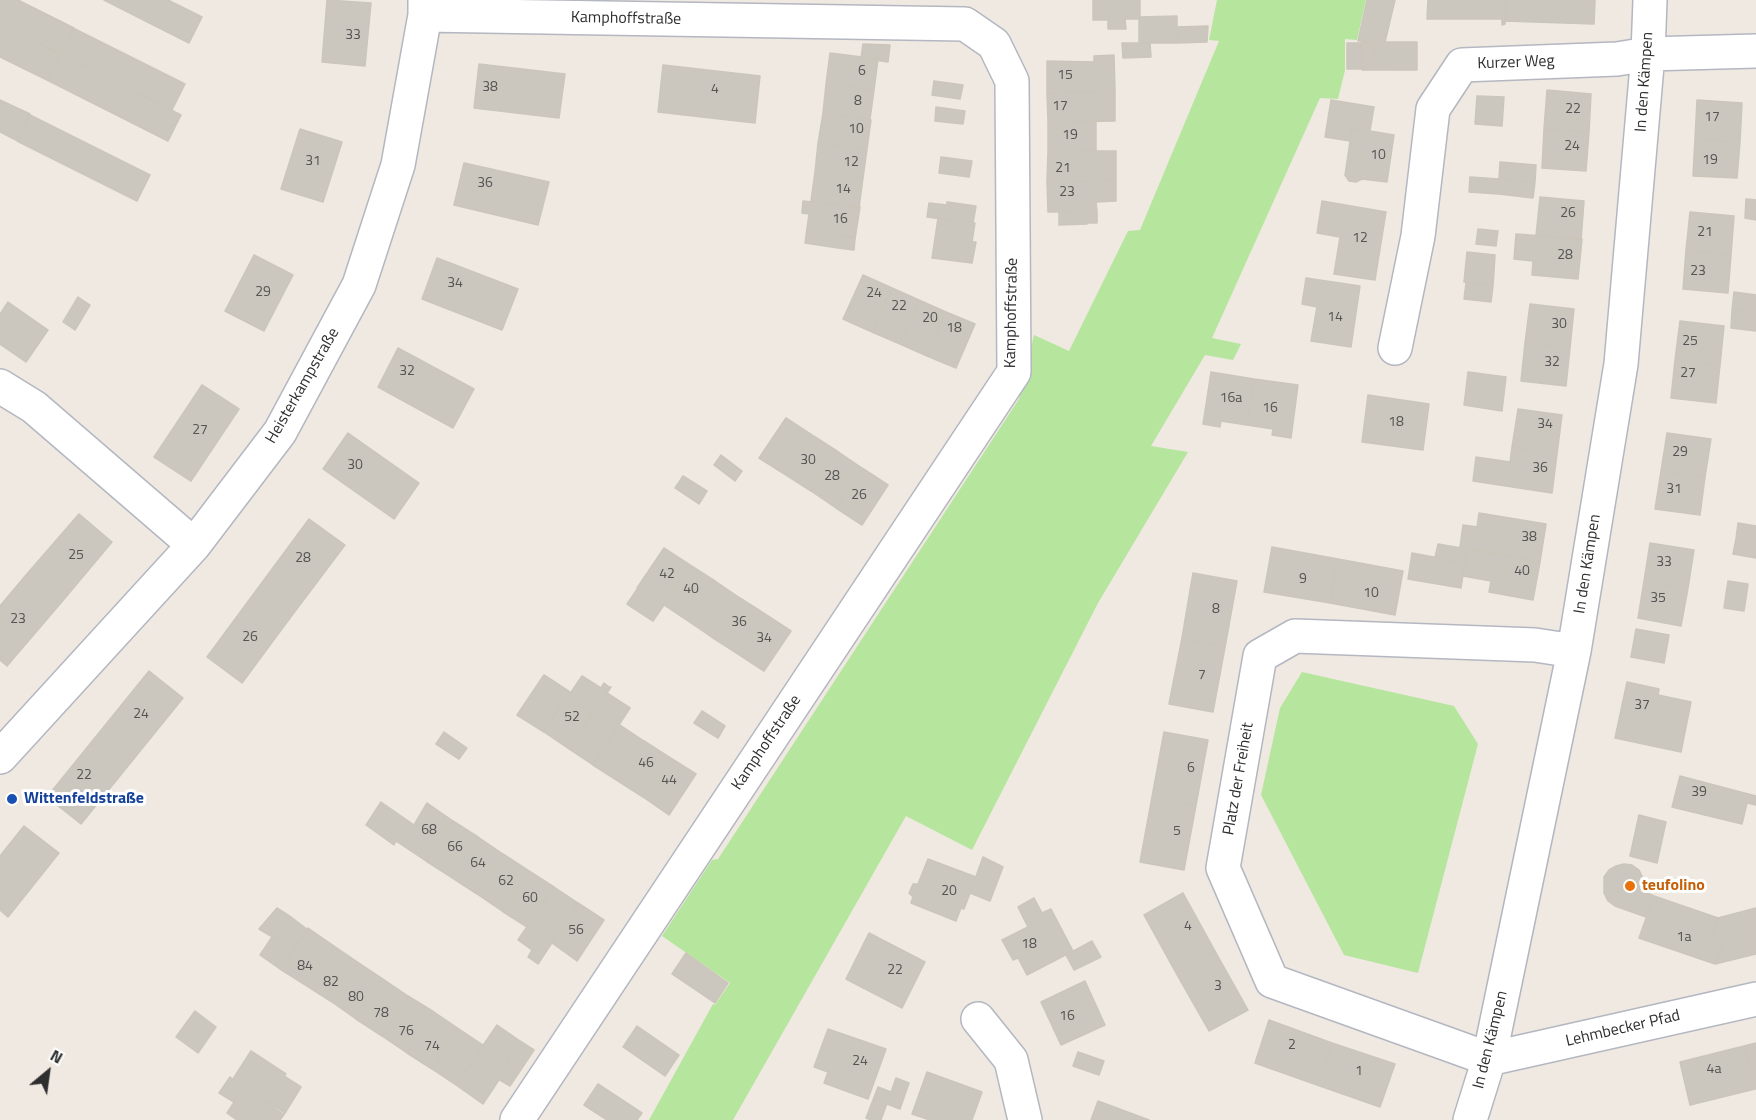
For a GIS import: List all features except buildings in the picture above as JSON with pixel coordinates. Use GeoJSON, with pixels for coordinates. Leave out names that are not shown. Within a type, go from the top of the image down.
{"type":"FeatureCollection","features":[{"type":"Feature","properties":{"kind":"street","name":"In den Kämpen"},"geometry":{"type":"LineString","coordinates":[[1470,1120],[1489,1059],[1574,651],[1621,364],[1648,54],[1650,0]]}},
{"type":"Feature","properties":{"kind":"street","name":"Heisterkampstraße"},"geometry":{"type":"LineString","coordinates":[[0,758],[194,545],[280,432],[359,285],[398,165],[425,8]]}},
{"type":"Feature","properties":{"kind":"street","name":"Kamphoffstraße"},"geometry":{"type":"LineString","coordinates":[[425,8],[965,24],[994,44],[1012,81],[1014,372],[517,1120]]}},
{"type":"Feature","properties":{"kind":"street","name":"Kurzer Weg"},"geometry":{"type":"LineString","coordinates":[[1395,348],[1418,236],[1432,109],[1462,65],[1617,59],[1648,54],[1756,51]]}},
{"type":"Feature","properties":{"kind":"street"},"geometry":{"type":"LineString","coordinates":[[0,386],[34,407],[194,545]]}},
{"type":"Feature","properties":{"kind":"street","name":"Platz der Freiheit"},"geometry":{"type":"LineString","coordinates":[[1489,1059],[1272,981],[1223,868],[1260,656],[1294,636],[1535,645],[1574,651]]}},
{"type":"Feature","properties":{"kind":"street","name":"Lehmbecker Pfad"},"geometry":{"type":"LineString","coordinates":[[1489,1059],[1756,999]]}},
{"type":"Feature","properties":{"kind":"street"},"geometry":{"type":"LineString","coordinates":[[978,1019],[1011,1060],[1025,1120]]}},
{"type":"Feature","properties":{"kind":"green space"},"geometry":{"type":"Polygon","coordinates":[[[1217,0],[1366,0],[1357,40],[1345,39],[1345,70],[1338,99],[1320,98],[1212,338],[1241,344],[1233,360],[1205,355],[1151,446],[1188,452],[1098,603],[972,850],[906,816],[733,1120],[649,1120],[713,1004],[715,1005],[730,983],[662,936],[712,860],[718,859],[1019,399],[1034,335],[1069,351],[1128,231],[1140,230],[1219,41],[1209,40],[1217,0]]]}},
{"type":"Feature","properties":{"kind":"green space"},"geometry":{"type":"Polygon","coordinates":[[[1302,672],[1454,706],[1478,744],[1418,973],[1344,955],[1261,795],[1280,708],[1302,672]]]}},
{"type":"Feature","properties":{"kind":"place","name":"Wittenfeldstraße"},"geometry":{"type":"Point","coordinates":[12,799]}},
{"type":"Feature","properties":{"kind":"place","name":"teufolino"},"geometry":{"type":"Point","coordinates":[1630,886]}}]}
